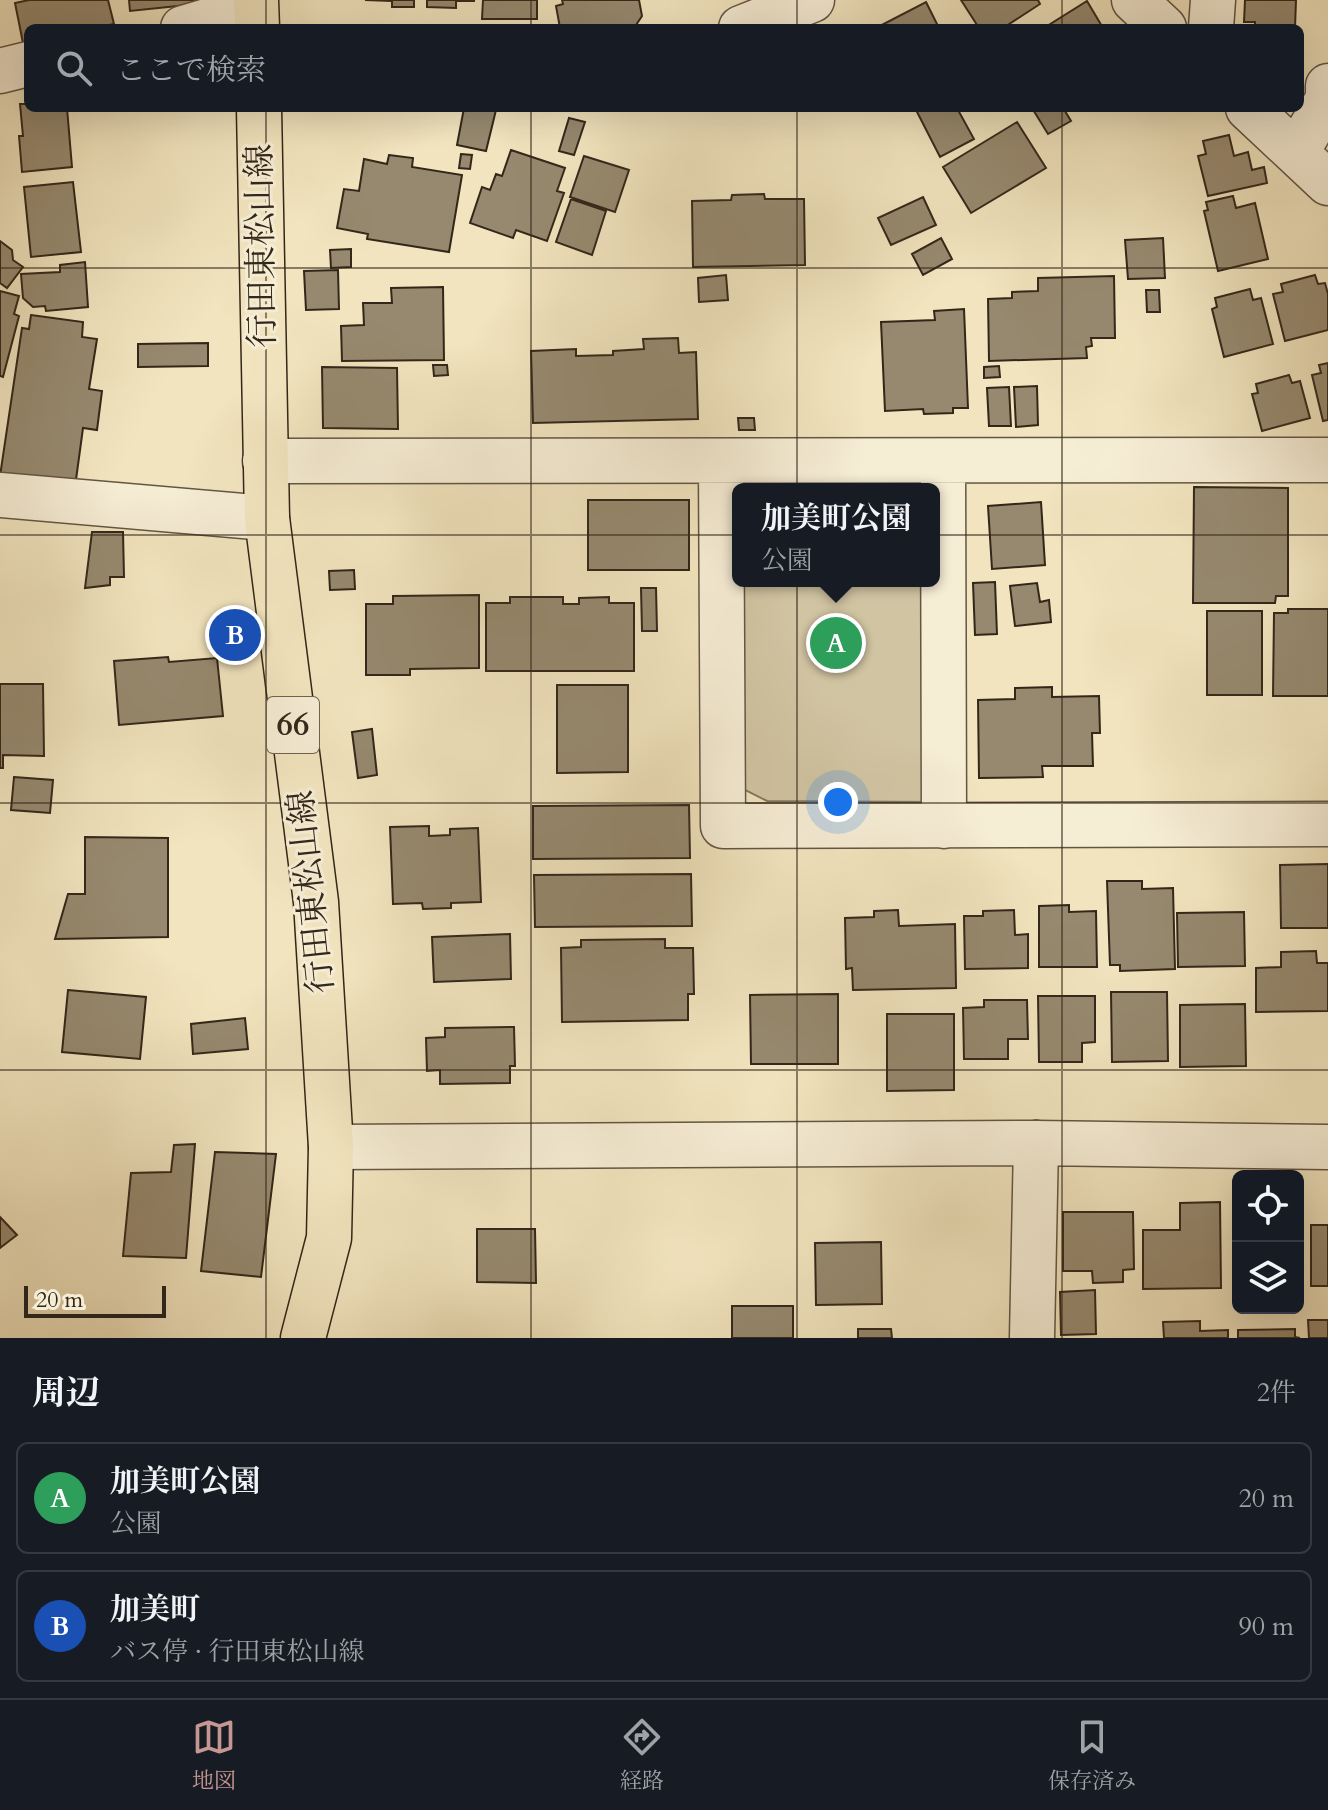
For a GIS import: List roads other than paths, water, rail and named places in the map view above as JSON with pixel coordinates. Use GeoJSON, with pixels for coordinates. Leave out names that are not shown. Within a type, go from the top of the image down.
{"type":"FeatureCollection","features":[{"type":"Feature","properties":{"kind":"main road","name":"行田東松山線"},"geometry":{"type":"LineString","coordinates":[[259,112],[267,518],[316,902],[331,1147],[329,1238],[303,1338]]}},
{"type":"Feature","properties":{"kind":"street"},"geometry":{"type":"LineString","coordinates":[[751,24],[812,0]]}},
{"type":"Feature","properties":{"kind":"street"},"geometry":{"type":"LineString","coordinates":[[1134,0],[1160,24]]}},
{"type":"Feature","properties":{"kind":"street"},"geometry":{"type":"LineString","coordinates":[[1211,24],[1213,0]]}},
{"type":"Feature","properties":{"kind":"street"},"geometry":{"type":"LineString","coordinates":[[201,24],[256,12]]}},
{"type":"Feature","properties":{"kind":"street"},"geometry":{"type":"LineString","coordinates":[[0,71],[24,65]]}},
{"type":"Feature","properties":{"kind":"street"},"geometry":{"type":"LineString","coordinates":[[1312,152],[1328,99],[1328,86]]}},
{"type":"Feature","properties":{"kind":"street"},"geometry":{"type":"LineString","coordinates":[[1254,112],[1312,152],[1328,183]]}},
{"type":"Feature","properties":{"kind":"street"},"geometry":{"type":"LineString","coordinates":[[265,461],[1328,460]]}},
{"type":"Feature","properties":{"kind":"street"},"geometry":{"type":"LineString","coordinates":[[721,462],[723,826],[1328,824]]}},
{"type":"Feature","properties":{"kind":"street"},"geometry":{"type":"LineString","coordinates":[[943,462],[944,826]]}},
{"type":"Feature","properties":{"kind":"street"},"geometry":{"type":"LineString","coordinates":[[0,495],[267,518]]}},
{"type":"Feature","properties":{"kind":"street"},"geometry":{"type":"LineString","coordinates":[[1032,1338],[1036,1143]]}},
{"type":"Feature","properties":{"kind":"street"},"geometry":{"type":"LineString","coordinates":[[331,1147],[1036,1143],[1328,1147]]}},
{"type":"Feature","properties":{"kind":"place","name":"加美町"},"geometry":{"type":"Point","coordinates":[235,635]}},
{"type":"Feature","properties":{"kind":"place","name":"加美町公園"},"geometry":{"type":"Point","coordinates":[836,643]}}]}
